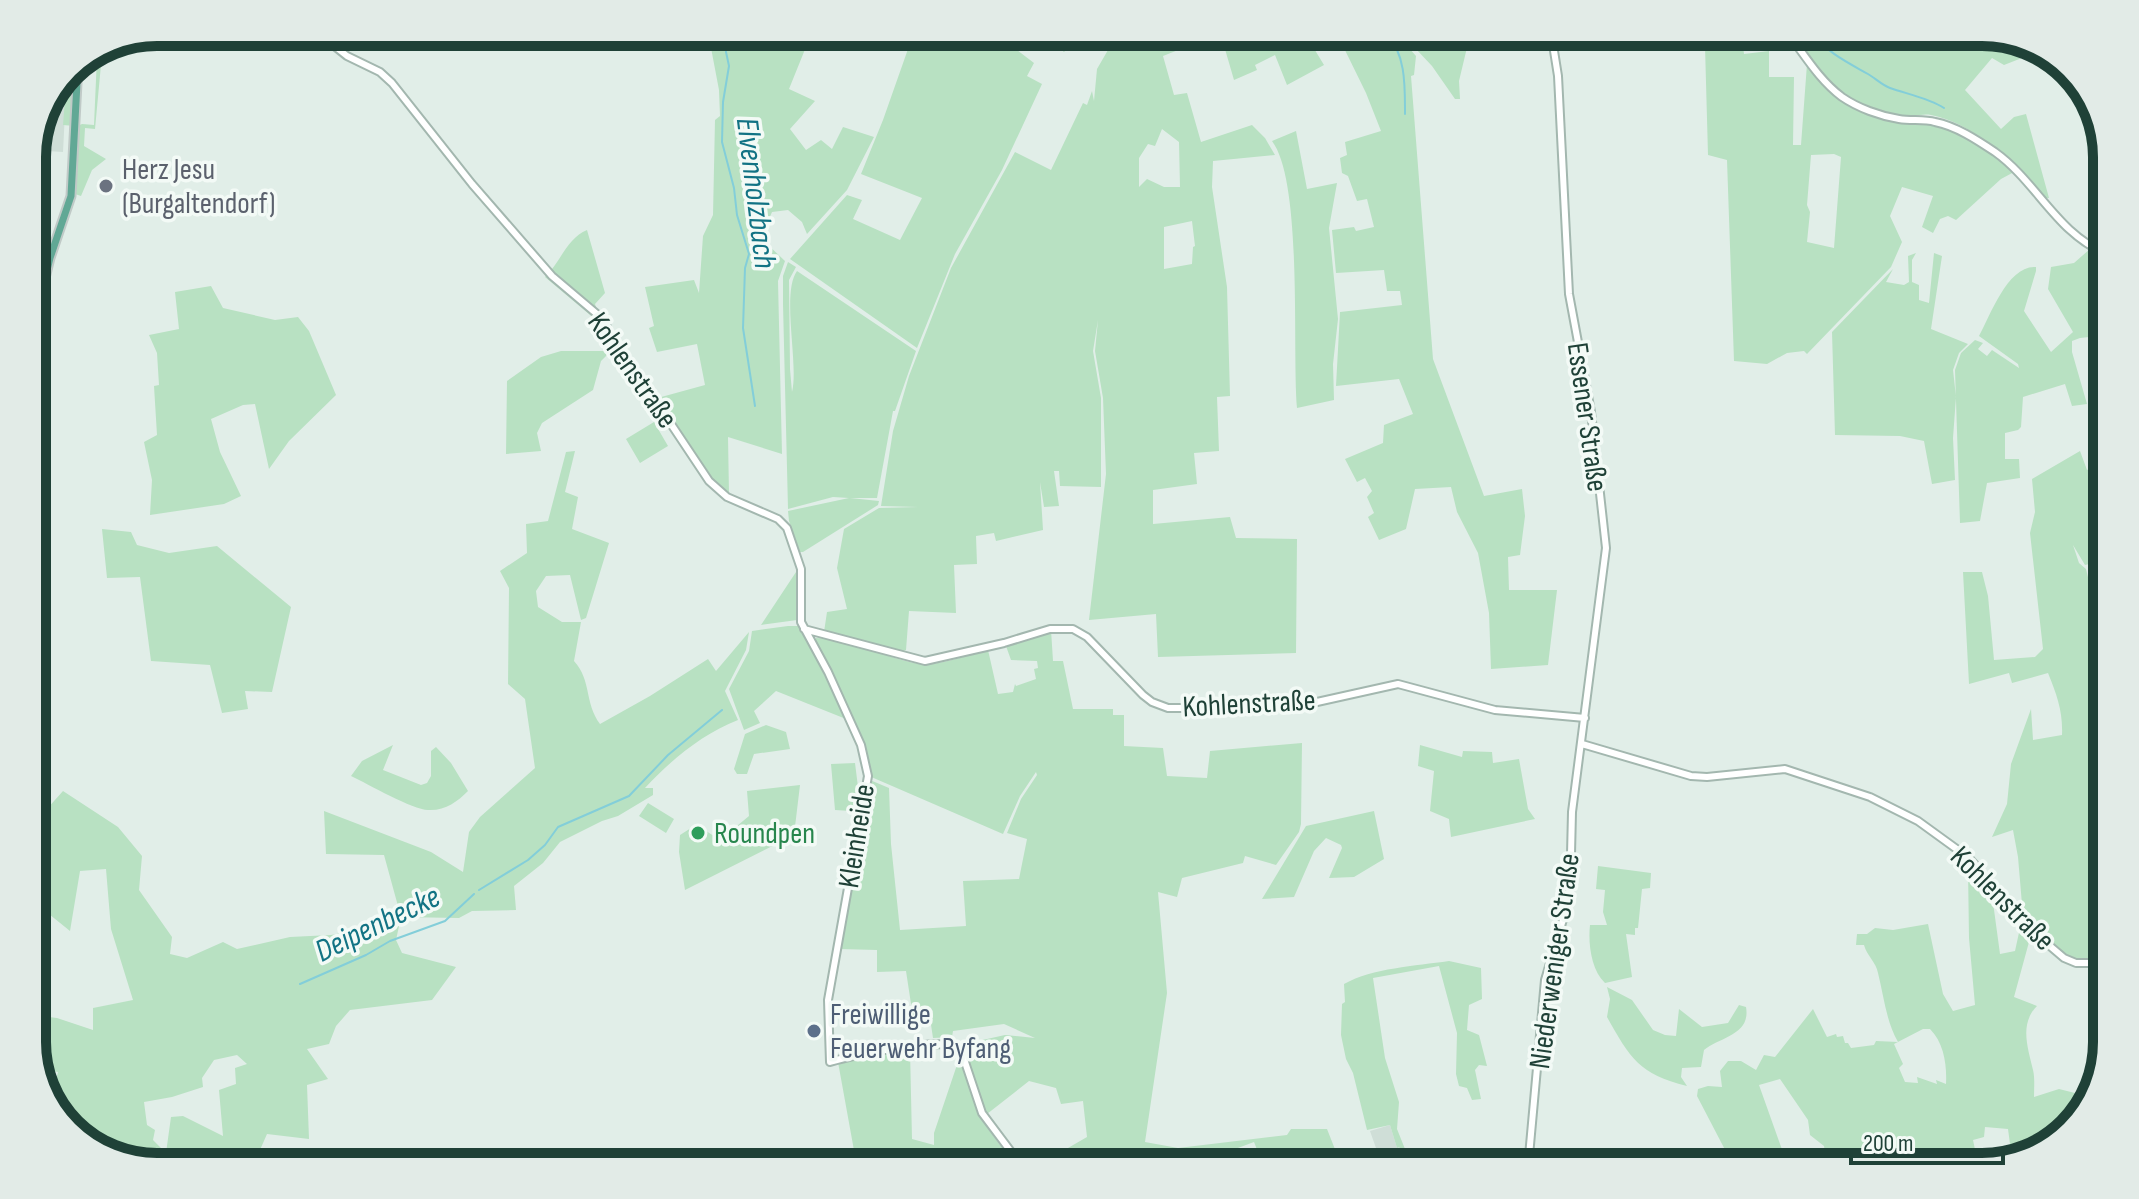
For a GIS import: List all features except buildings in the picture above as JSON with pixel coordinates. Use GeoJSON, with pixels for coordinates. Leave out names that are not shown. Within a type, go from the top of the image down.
{"type":"FeatureCollection","features":[{"type":"Feature","properties":{"kind":"main road"},"geometry":{"type":"LineString","coordinates":[[46,274],[71,196],[77,80]]}},
{"type":"Feature","properties":{"kind":"street","name":"Kohlenstraße"},"geometry":{"type":"LineString","coordinates":[[334,46],[347,56],[380,72],[392,83],[472,184],[552,276],[604,320],[625,370],[671,424],[709,481],[727,497],[784,523],[801,569],[802,626],[925,661],[1050,629],[1073,629],[1095,645],[1143,695],[1168,708],[1290,708],[1398,684],[1503,712],[1585,718]]}},
{"type":"Feature","properties":{"kind":"street","name":"Essener Straße"},"geometry":{"type":"LineString","coordinates":[[1553,46],[1559,84],[1569,294],[1591,412],[1606,548],[1573,802]]}},
{"type":"Feature","properties":{"kind":"street"},"geometry":{"type":"LineString","coordinates":[[1798,46],[1825,82],[1844,98],[1896,119],[1949,125],[1984,145],[2010,164],[2080,240],[2093,247]]}},
{"type":"Feature","properties":{"kind":"street","name":"Kleinheide"},"geometry":{"type":"LineString","coordinates":[[802,626],[828,672],[861,745],[868,776],[828,1000],[830,1062],[884,1050],[940,1043],[954,1046],[963,1056],[982,1113],[1011,1153]]}},
{"type":"Feature","properties":{"kind":"street","name":"Kohlenstraße"},"geometry":{"type":"LineString","coordinates":[[1582,744],[1691,776],[1785,769],[1870,797],[1918,821],[1962,853],[2037,935],[2064,958],[2076,963],[2093,963]]}},
{"type":"Feature","properties":{"kind":"street","name":"Niederweniger Straße"},"geometry":{"type":"LineString","coordinates":[[1529,1153],[1545,980],[1566,913],[1571,885],[1573,802]]}},
{"type":"Feature","properties":{"kind":"shaded area"},"geometry":{"type":"Polygon","coordinates":[[[66,94],[63,152],[46,149],[57,108],[66,94]]]}},
{"type":"Feature","properties":{"kind":"shaded area"},"geometry":{"type":"Polygon","coordinates":[[[1390,1125],[1397,1148],[1404,1153],[1378,1153],[1370,1131],[1390,1125]]]}},
{"type":"Feature","properties":{"kind":"green space"},"geometry":{"type":"Polygon","coordinates":[[[711,46],[806,46],[789,89],[815,101],[790,129],[806,150],[821,140],[832,149],[843,127],[874,137],[847,190],[807,234],[802,222],[788,210],[772,212],[764,230],[765,242],[785,261],[778,281],[782,454],[728,437],[729,494],[698,461],[654,399],[705,385],[697,344],[657,352],[649,328],[654,326],[645,287],[694,280],[699,293],[703,236],[713,215],[715,120],[720,116],[719,90],[711,46]]]}},
{"type":"Feature","properties":{"kind":"green space"},"geometry":{"type":"Polygon","coordinates":[[[909,46],[1020,46],[1018,49],[1013,47],[1034,63],[1027,76],[1042,84],[1002,170],[955,254],[917,348],[790,259],[847,195],[862,200],[853,219],[900,240],[922,198],[861,174],[909,46]]]}},
{"type":"Feature","properties":{"kind":"green space"},"geometry":{"type":"Polygon","coordinates":[[[1107,46],[1188,46],[1163,56],[1174,95],[1187,93],[1201,142],[1252,125],[1265,138],[1275,155],[1213,161],[1212,187],[1227,287],[1230,396],[1217,397],[1219,451],[1194,453],[1197,484],[1153,490],[1153,524],[1230,517],[1236,538],[1297,539],[1296,653],[1158,657],[1156,614],[1089,620],[1106,474],[1103,398],[1095,351],[1098,320],[1093,351],[1101,398],[1101,487],[1060,486],[1059,471],[1054,471],[1059,506],[1044,507],[1040,482],[1043,530],[996,541],[994,533],[976,536],[977,564],[954,565],[956,613],[909,611],[906,650],[900,652],[824,632],[827,612],[847,609],[837,568],[844,529],[879,508],[918,507],[881,506],[893,431],[909,376],[951,268],[1015,152],[1051,170],[1083,103],[1087,105],[1092,91],[1094,101],[1097,69],[1108,50],[1107,46]],[[1162,129],[1155,146],[1148,144],[1139,158],[1139,187],[1147,179],[1164,187],[1180,187],[1179,142],[1162,129]],[[1192,221],[1164,227],[1164,269],[1192,264],[1195,246],[1192,221]]]}},
{"type":"Feature","properties":{"kind":"green space"},"geometry":{"type":"Polygon","coordinates":[[[1224,46],[1312,46],[1324,65],[1287,85],[1275,55],[1255,65],[1257,70],[1234,80],[1224,46]]]}},
{"type":"Feature","properties":{"kind":"green space"},"geometry":{"type":"Polygon","coordinates":[[[1343,46],[1407,46],[1416,56],[1414,75],[1411,76],[1433,359],[1484,496],[1522,489],[1525,516],[1520,555],[1508,557],[1509,590],[1557,590],[1548,665],[1491,669],[1489,613],[1478,553],[1457,512],[1451,487],[1415,489],[1406,529],[1379,540],[1368,517],[1374,513],[1367,497],[1372,491],[1365,478],[1357,482],[1345,459],[1383,443],[1384,425],[1413,414],[1399,379],[1336,386],[1340,312],[1402,305],[1400,291],[1387,291],[1384,270],[1336,273],[1332,230],[1354,227],[1356,231],[1374,227],[1367,199],[1357,201],[1348,176],[1342,173],[1340,158],[1347,155],[1345,142],[1381,131],[1343,46]]]}},
{"type":"Feature","properties":{"kind":"green space"},"geometry":{"type":"Polygon","coordinates":[[[1413,46],[1467,46],[1459,81],[1460,99],[1455,99],[1413,46]]]}},
{"type":"Feature","properties":{"kind":"green space"},"geometry":{"type":"Polygon","coordinates":[[[1705,46],[1743,46],[1744,54],[1769,51],[1769,77],[1794,77],[1793,145],[1801,145],[1807,64],[1835,92],[1861,109],[1891,118],[1930,122],[1953,130],[1987,148],[2014,172],[2001,179],[1956,220],[1948,216],[1940,219],[1933,233],[1922,227],[1933,196],[1902,187],[1890,216],[1902,242],[1891,267],[1807,354],[1804,351],[1787,353],[1767,364],[1734,361],[1727,160],[1708,155],[1705,46]],[[1834,154],[1811,155],[1807,242],[1834,248],[1841,157],[1834,154]]]}},
{"type":"Feature","properties":{"kind":"green space"},"geometry":{"type":"Polygon","coordinates":[[[1802,46],[1982,46],[2027,55],[2004,65],[1992,58],[1965,90],[2001,129],[2014,117],[2026,114],[2049,198],[2045,198],[1994,148],[1964,127],[1931,115],[1904,117],[1865,107],[1837,87],[1802,46]]]}},
{"type":"Feature","properties":{"kind":"green space"},"geometry":{"type":"Polygon","coordinates":[[[101,61],[95,129],[85,128],[84,146],[106,159],[92,170],[81,196],[72,193],[75,127],[94,125],[97,64],[101,61]]]}},
{"type":"Feature","properties":{"kind":"green space"},"geometry":{"type":"Polygon","coordinates":[[[76,81],[75,126],[63,125],[65,95],[76,81]]]}},
{"type":"Feature","properties":{"kind":"green space"},"geometry":{"type":"Polygon","coordinates":[[[2080,105],[2093,149],[2093,160],[2090,161],[2080,105]]]}},
{"type":"Feature","properties":{"kind":"green space"},"geometry":{"type":"Polygon","coordinates":[[[1296,131],[1307,189],[1337,183],[1329,228],[1338,319],[1333,364],[1334,400],[1297,408],[1292,228],[1282,162],[1272,141],[1296,131]]]}},
{"type":"Feature","properties":{"kind":"green space"},"geometry":{"type":"Polygon","coordinates":[[[587,230],[605,293],[595,304],[602,325],[545,277],[574,239],[587,230]]]}},
{"type":"Feature","properties":{"kind":"green space"},"geometry":{"type":"Polygon","coordinates":[[[2090,249],[2093,250],[2093,337],[2072,341],[2072,352],[2087,404],[2072,406],[2065,384],[2023,397],[2021,427],[2005,433],[2005,459],[2019,459],[2020,478],[1987,483],[1980,521],[1960,523],[1955,370],[1961,353],[1975,340],[1983,343],[1978,349],[1987,356],[1992,350],[2019,368],[2018,364],[1979,336],[2009,282],[2026,268],[2036,267],[2024,311],[2051,352],[2073,332],[2048,289],[2051,267],[2074,263],[2090,249]]]}},
{"type":"Feature","properties":{"kind":"green space"},"geometry":{"type":"Polygon","coordinates":[[[1916,253],[1912,260],[1912,282],[1919,285],[1919,300],[1929,303],[1934,253],[1942,256],[1931,329],[1968,344],[1959,353],[1953,370],[1956,397],[1953,438],[1955,480],[1932,484],[1924,441],[1900,436],[1835,435],[1832,332],[1893,269],[1886,282],[1904,285],[1909,282],[1908,256],[1916,253]]]}},
{"type":"Feature","properties":{"kind":"green space"},"geometry":{"type":"Polygon","coordinates":[[[788,262],[796,267],[789,280],[792,392],[790,295],[797,271],[916,351],[893,411],[877,498],[850,498],[879,501],[878,505],[803,552],[800,552],[788,511],[849,498],[833,497],[788,509],[783,276],[788,262]]]}},
{"type":"Feature","properties":{"kind":"green space"},"geometry":{"type":"Polygon","coordinates":[[[211,286],[223,308],[275,320],[298,317],[309,331],[336,395],[289,441],[269,469],[255,404],[243,405],[211,419],[220,452],[241,496],[224,504],[150,515],[152,480],[144,442],[157,435],[154,386],[159,385],[157,353],[149,335],[179,329],[175,292],[211,286]]]}},
{"type":"Feature","properties":{"kind":"green space"},"geometry":{"type":"Polygon","coordinates":[[[561,351],[611,351],[601,361],[593,390],[542,423],[537,433],[541,451],[506,454],[507,381],[541,357],[561,351]]]}},
{"type":"Feature","properties":{"kind":"green space"},"geometry":{"type":"Polygon","coordinates":[[[654,422],[668,446],[640,463],[626,439],[654,422]]]}},
{"type":"Feature","properties":{"kind":"green space"},"geometry":{"type":"Polygon","coordinates":[[[575,451],[565,492],[578,497],[572,529],[609,543],[586,618],[581,620],[570,575],[546,576],[536,591],[538,607],[562,622],[581,622],[574,661],[583,676],[595,716],[600,724],[708,659],[716,671],[749,632],[746,650],[725,691],[738,720],[700,740],[676,758],[645,788],[653,788],[653,795],[618,816],[560,842],[543,863],[514,886],[516,910],[472,911],[459,918],[401,917],[384,855],[326,854],[324,811],[431,852],[463,872],[469,832],[480,817],[535,768],[525,699],[508,684],[509,588],[500,571],[527,553],[526,524],[548,521],[566,452],[575,451]]]}},
{"type":"Feature","properties":{"kind":"green space"},"geometry":{"type":"Polygon","coordinates":[[[2080,451],[2087,470],[2093,467],[2093,563],[2085,565],[2073,545],[2079,563],[2086,569],[2093,598],[2093,961],[2072,961],[2055,950],[2023,916],[2013,830],[1992,837],[2007,804],[2011,764],[2031,709],[2033,740],[2062,735],[2057,696],[2048,673],[2012,683],[2009,673],[1969,684],[1963,572],[1982,572],[1988,596],[1994,660],[2035,657],[2043,649],[2030,533],[2035,512],[2032,479],[2080,451]]]}},
{"type":"Feature","properties":{"kind":"green space"},"geometry":{"type":"Polygon","coordinates":[[[102,529],[131,532],[137,545],[169,553],[217,546],[291,607],[272,692],[245,691],[248,709],[222,713],[210,665],[151,661],[140,577],[107,578],[102,529]]]}},
{"type":"Feature","properties":{"kind":"green space"},"geometry":{"type":"Polygon","coordinates":[[[798,569],[797,620],[761,625],[798,569]]]}},
{"type":"Feature","properties":{"kind":"green space"},"geometry":{"type":"Polygon","coordinates":[[[800,626],[846,719],[776,691],[754,711],[760,723],[744,730],[729,689],[749,651],[752,631],[800,626]]]}},
{"type":"Feature","properties":{"kind":"green space"},"geometry":{"type":"Polygon","coordinates":[[[1051,630],[1053,661],[1063,661],[1073,709],[1113,709],[1113,715],[1124,715],[1124,746],[1163,748],[1167,776],[1207,778],[1210,751],[1302,743],[1301,824],[1299,832],[1276,865],[1245,856],[1243,863],[1182,878],[1177,897],[1158,892],[1167,993],[1145,1142],[1178,1148],[1287,1135],[1291,1129],[1327,1129],[1336,1153],[1258,1153],[1254,1142],[1224,1153],[1059,1153],[1087,1137],[1083,1101],[1061,1104],[1056,1088],[1029,1081],[987,1114],[960,1045],[1005,1035],[1035,1038],[1004,1024],[953,1031],[952,1037],[933,1038],[930,1018],[913,1017],[906,971],[877,972],[877,950],[839,949],[870,780],[889,788],[900,930],[966,926],[963,881],[1019,879],[1027,839],[1007,833],[1021,799],[1037,775],[1036,772],[1020,796],[1003,834],[869,776],[852,724],[815,643],[816,638],[840,641],[923,664],[988,650],[998,694],[1013,692],[1015,684],[1036,679],[1034,669],[1038,668],[1037,661],[1011,660],[1006,646],[1051,630]]]}},
{"type":"Feature","properties":{"kind":"green space"},"geometry":{"type":"Polygon","coordinates":[[[766,725],[786,732],[790,749],[754,754],[747,774],[737,774],[734,769],[745,734],[766,725]]]}},
{"type":"Feature","properties":{"kind":"green space"},"geometry":{"type":"Polygon","coordinates":[[[393,745],[383,770],[421,785],[427,783],[431,776],[431,751],[436,747],[451,763],[468,791],[450,805],[428,810],[351,776],[362,761],[393,745]]]}},
{"type":"Feature","properties":{"kind":"green space"},"geometry":{"type":"Polygon","coordinates":[[[1420,745],[1462,757],[1463,751],[1492,752],[1493,763],[1519,759],[1528,809],[1535,819],[1451,837],[1449,819],[1430,811],[1434,771],[1418,766],[1420,745]]]}},
{"type":"Feature","properties":{"kind":"green space"},"geometry":{"type":"Polygon","coordinates":[[[855,763],[858,787],[855,808],[851,811],[835,810],[831,764],[855,763]]]}},
{"type":"Feature","properties":{"kind":"green space"},"geometry":{"type":"Polygon","coordinates":[[[800,785],[794,835],[685,890],[679,852],[680,835],[691,828],[692,832],[700,827],[720,840],[749,816],[747,791],[800,785]]]}},
{"type":"Feature","properties":{"kind":"green space"},"geometry":{"type":"Polygon","coordinates":[[[63,791],[118,827],[142,856],[139,890],[172,937],[170,954],[187,958],[223,942],[237,949],[290,937],[331,935],[380,925],[401,917],[396,940],[402,953],[456,967],[432,1000],[350,1010],[336,1026],[329,1044],[307,1049],[328,1079],[307,1085],[309,1139],[267,1134],[259,1153],[166,1153],[157,1153],[142,1152],[114,1145],[84,1126],[57,1091],[55,1085],[58,1072],[50,1071],[48,1064],[46,1017],[93,1030],[93,1008],[133,1000],[111,929],[106,869],[80,871],[70,931],[46,912],[46,810],[63,791]],[[237,1055],[214,1060],[202,1078],[203,1087],[144,1102],[147,1125],[155,1130],[153,1140],[166,1153],[171,1117],[183,1116],[223,1136],[219,1090],[236,1084],[235,1068],[247,1064],[237,1055]]]}},
{"type":"Feature","properties":{"kind":"green space"},"geometry":{"type":"Polygon","coordinates":[[[648,803],[674,819],[666,833],[639,816],[648,803]]]}},
{"type":"Feature","properties":{"kind":"green space"},"geometry":{"type":"Polygon","coordinates":[[[1374,811],[1384,859],[1354,877],[1329,878],[1342,848],[1326,838],[1314,851],[1294,897],[1262,899],[1306,826],[1374,811]]]}},
{"type":"Feature","properties":{"kind":"green space"},"geometry":{"type":"Polygon","coordinates":[[[1972,864],[1997,890],[1992,895],[2000,954],[2015,951],[2022,919],[2032,931],[2014,997],[2037,1006],[2031,1013],[2027,1028],[2034,1097],[2059,1089],[2075,1093],[2071,1108],[2061,1121],[2025,1145],[2011,1149],[2008,1129],[1985,1127],[1984,1137],[1973,1140],[1976,1153],[1825,1153],[1824,1146],[1810,1135],[1808,1120],[1780,1079],[1759,1085],[1783,1153],[1727,1153],[1697,1096],[1698,1089],[1722,1087],[1720,1071],[1728,1061],[1741,1061],[1756,1070],[1764,1055],[1775,1057],[1813,1009],[1827,1037],[1836,1034],[1837,1037],[1843,1036],[1851,1048],[1874,1045],[1876,1041],[1898,1042],[1888,1017],[1877,969],[1864,945],[1856,945],[1857,934],[1867,934],[1875,928],[1893,930],[1928,924],[1943,994],[1953,1011],[1975,1005],[1969,938],[1968,869],[1972,864]],[[1923,1029],[1894,1044],[1903,1064],[1899,1068],[1905,1082],[1918,1083],[1917,1077],[1946,1084],[1944,1055],[1939,1041],[1930,1029],[1923,1029]]]}},
{"type":"Feature","properties":{"kind":"green space"},"geometry":{"type":"Polygon","coordinates":[[[1598,866],[1651,873],[1650,888],[1642,889],[1638,928],[1635,928],[1635,935],[1626,934],[1632,977],[1605,983],[1594,964],[1590,940],[1590,925],[1607,925],[1603,912],[1605,890],[1596,889],[1598,866]]]}},
{"type":"Feature","properties":{"kind":"green space"},"geometry":{"type":"Polygon","coordinates":[[[1449,961],[1481,968],[1482,999],[1469,1005],[1467,1030],[1479,1035],[1487,1066],[1479,1065],[1475,1070],[1481,1099],[1472,1100],[1467,1088],[1459,1086],[1456,1074],[1457,1033],[1439,966],[1373,978],[1385,1058],[1399,1102],[1397,1129],[1407,1153],[1403,1153],[1397,1148],[1390,1125],[1367,1130],[1341,1035],[1344,984],[1381,971],[1449,961]]]}},
{"type":"Feature","properties":{"kind":"green space"},"geometry":{"type":"Polygon","coordinates":[[[1607,987],[1632,1000],[1653,1030],[1665,1035],[1676,1036],[1679,1009],[1702,1027],[1728,1023],[1739,1005],[1746,1007],[1746,1016],[1744,1024],[1733,1034],[1704,1050],[1701,1067],[1682,1068],[1681,1077],[1687,1086],[1657,1076],[1630,1054],[1607,1017],[1610,999],[1607,987]]]}},
{"type":"Feature","properties":{"kind":"green space"},"geometry":{"type":"Polygon","coordinates":[[[910,1050],[912,1139],[934,1145],[934,1133],[960,1056],[979,1111],[1007,1153],[854,1153],[838,1062],[871,1054],[910,1050]]]}},
{"type":"Feature","properties":{"kind":"waterway","name":"Elvenholzbach"},"geometry":{"type":"LineString","coordinates":[[726,46],[729,66],[723,102],[722,142],[734,188],[737,215],[749,254],[745,268],[743,328],[755,406]]}},
{"type":"Feature","properties":{"kind":"waterway"},"geometry":{"type":"LineString","coordinates":[[1395,46],[1401,60],[1405,114]]}},
{"type":"Feature","properties":{"kind":"waterway"},"geometry":{"type":"LineString","coordinates":[[1825,46],[1884,85],[1944,108]]}},
{"type":"Feature","properties":{"kind":"waterway","name":"Deipenbecke"},"geometry":{"type":"LineString","coordinates":[[479,890],[528,860],[545,845],[558,827],[629,796],[668,755],[722,710]]}},
{"type":"Feature","properties":{"kind":"waterway","name":"Deipenbecke"},"geometry":{"type":"LineString","coordinates":[[300,984],[390,941],[445,921],[474,894]]}},
{"type":"Feature","properties":{"kind":"place","name":"Herz Jesu (Burgaltendorf)"},"geometry":{"type":"Point","coordinates":[106,186]}},
{"type":"Feature","properties":{"kind":"place","name":"Roundpen"},"geometry":{"type":"Point","coordinates":[698,833]}},
{"type":"Feature","properties":{"kind":"place","name":"Freiwillige Feuerwehr Byfang"},"geometry":{"type":"Point","coordinates":[814,1031]}}]}
